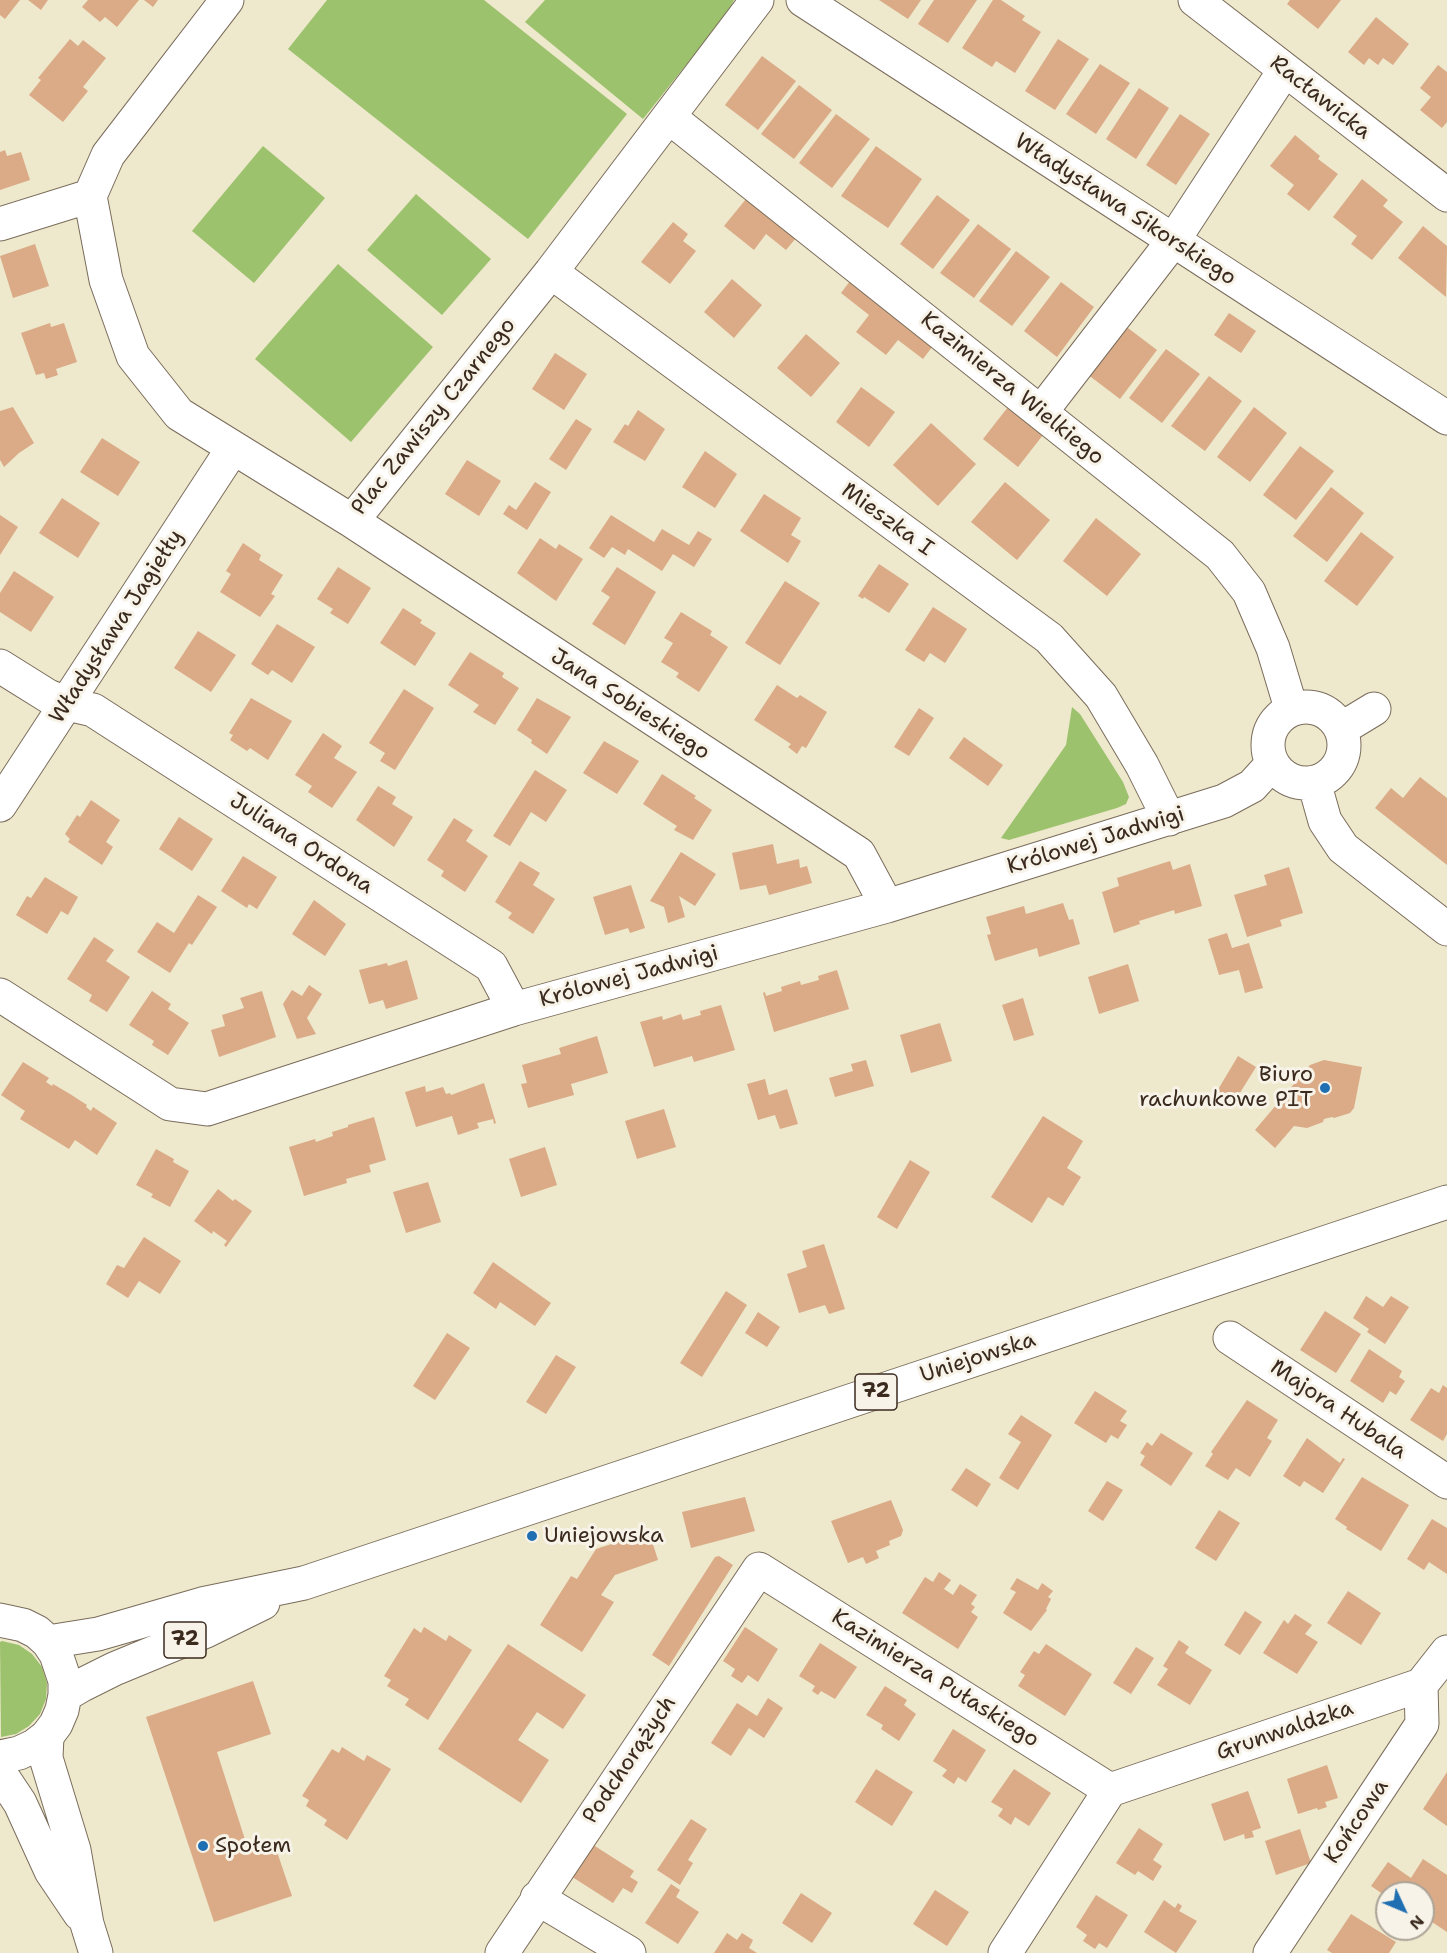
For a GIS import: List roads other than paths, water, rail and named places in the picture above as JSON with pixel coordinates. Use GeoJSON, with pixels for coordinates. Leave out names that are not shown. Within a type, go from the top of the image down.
{"type":"FeatureCollection","features":[{"type":"Feature","properties":{"kind":"street"},"geometry":{"type":"LineString","coordinates":[[0,224],[90,196],[108,155],[227,0]]}},
{"type":"Feature","properties":{"kind":"street","name":"Plac Zawiszy Czarnego"},"geometry":{"type":"LineString","coordinates":[[90,196],[106,280],[133,356],[179,414],[352,521],[550,272],[757,0]]}},
{"type":"Feature","properties":{"kind":"street","name":"Władysława Sikorskiego"},"geometry":{"type":"LineString","coordinates":[[803,0],[1447,418]]}},
{"type":"Feature","properties":{"kind":"street","name":"Racławicka"},"geometry":{"type":"LineString","coordinates":[[1194,0],[1447,194]]}},
{"type":"Feature","properties":{"kind":"street"},"geometry":{"type":"LineString","coordinates":[[1041,412],[1173,241],[1284,70]]}},
{"type":"Feature","properties":{"kind":"street","name":"Kazimierza Wielkiego"},"geometry":{"type":"LineString","coordinates":[[669,117],[1220,555],[1249,592],[1274,648],[1291,708]]}},
{"type":"Feature","properties":{"kind":"street","name":"Mieszka I"},"geometry":{"type":"LineString","coordinates":[[550,272],[1049,638],[1101,696],[1142,765],[1169,819]]}},
{"type":"Feature","properties":{"kind":"street","name":"Władysława Jagiełły"},"geometry":{"type":"LineString","coordinates":[[0,805],[232,448]]}},
{"type":"Feature","properties":{"kind":"street","name":"Jana Sobieskiego"},"geometry":{"type":"LineString","coordinates":[[352,521],[859,854],[887,906]]}},
{"type":"Feature","properties":{"kind":"street","name":"Juliana Ordona"},"geometry":{"type":"LineString","coordinates":[[0,666],[48,696],[67,704],[93,710],[491,966],[514,1009]]}},
{"type":"Feature","properties":{"kind":"street"},"geometry":{"type":"LineString","coordinates":[[1304,706],[1318,708],[1329,713],[1341,729],[1344,735],[1342,760],[1326,778],[1314,782],[1302,783],[1280,774],[1272,764],[1267,752],[1272,726],[1291,708],[1304,706]]}},
{"type":"Feature","properties":{"kind":"street"},"geometry":{"type":"LineString","coordinates":[[1341,729],[1374,709]]}},
{"type":"Feature","properties":{"kind":"street","name":"Królowej Jadwigi"},"geometry":{"type":"LineString","coordinates":[[0,995],[170,1104],[207,1109],[514,1009],[887,906],[1169,819],[1224,801],[1240,793],[1263,776],[1272,764]]}},
{"type":"Feature","properties":{"kind":"street"},"geometry":{"type":"LineString","coordinates":[[1314,782],[1325,821],[1343,848],[1447,929]]}},
{"type":"Feature","properties":{"kind":"street","name":"Uniejowska"},"geometry":{"type":"LineString","coordinates":[[48,1642],[98,1634],[202,1604],[304,1582],[1447,1202]]}},
{"type":"Feature","properties":{"kind":"street","name":"Majora Hubala"},"geometry":{"type":"LineString","coordinates":[[1230,1338],[1447,1482]]}},
{"type":"Feature","properties":{"kind":"street","name":"Kazimierza Pułaskiego"},"geometry":{"type":"LineString","coordinates":[[759,1569],[1110,1790]]}},
{"type":"Feature","properties":{"kind":"street","name":"Podchorążych"},"geometry":{"type":"LineString","coordinates":[[502,1953],[759,1569]]}},
{"type":"Feature","properties":{"kind":"street","name":"Uniejowska"},"geometry":{"type":"LineString","coordinates":[[65,1695],[114,1669],[206,1631],[304,1582]]}},
{"type":"Feature","properties":{"kind":"street"},"geometry":{"type":"LineString","coordinates":[[0,1620],[23,1625],[37,1632],[48,1642],[62,1667],[65,1681],[62,1710],[47,1736],[34,1746],[19,1753],[0,1757]]}},
{"type":"Feature","properties":{"kind":"street"},"geometry":{"type":"LineString","coordinates":[[1421,1685],[1447,1652]]}},
{"type":"Feature","properties":{"kind":"street","name":"Grunwaldzka"},"geometry":{"type":"LineString","coordinates":[[1110,1790],[1421,1685]]}},
{"type":"Feature","properties":{"kind":"street","name":"Końcowa"},"geometry":{"type":"LineString","coordinates":[[1270,1953],[1422,1724],[1421,1685]]}},
{"type":"Feature","properties":{"kind":"street"},"geometry":{"type":"LineString","coordinates":[[47,1736],[46,1758],[74,1850],[91,1939]]}},
{"type":"Feature","properties":{"kind":"street"},"geometry":{"type":"LineString","coordinates":[[0,1773],[20,1803],[51,1871],[91,1939]]}},
{"type":"Feature","properties":{"kind":"street"},"geometry":{"type":"LineString","coordinates":[[1005,1953],[1110,1790]]}},
{"type":"Feature","properties":{"kind":"street"},"geometry":{"type":"LineString","coordinates":[[537,1898],[630,1953]]}},
{"type":"Feature","properties":{"kind":"place","name":"Biuro rachunkowe PIT"},"geometry":{"type":"Point","coordinates":[1325,1088]}},
{"type":"Feature","properties":{"kind":"place","name":"Uniejowska"},"geometry":{"type":"Point","coordinates":[532,1536]}},
{"type":"Feature","properties":{"kind":"place","name":"Społem"},"geometry":{"type":"Point","coordinates":[203,1846]}}]}
